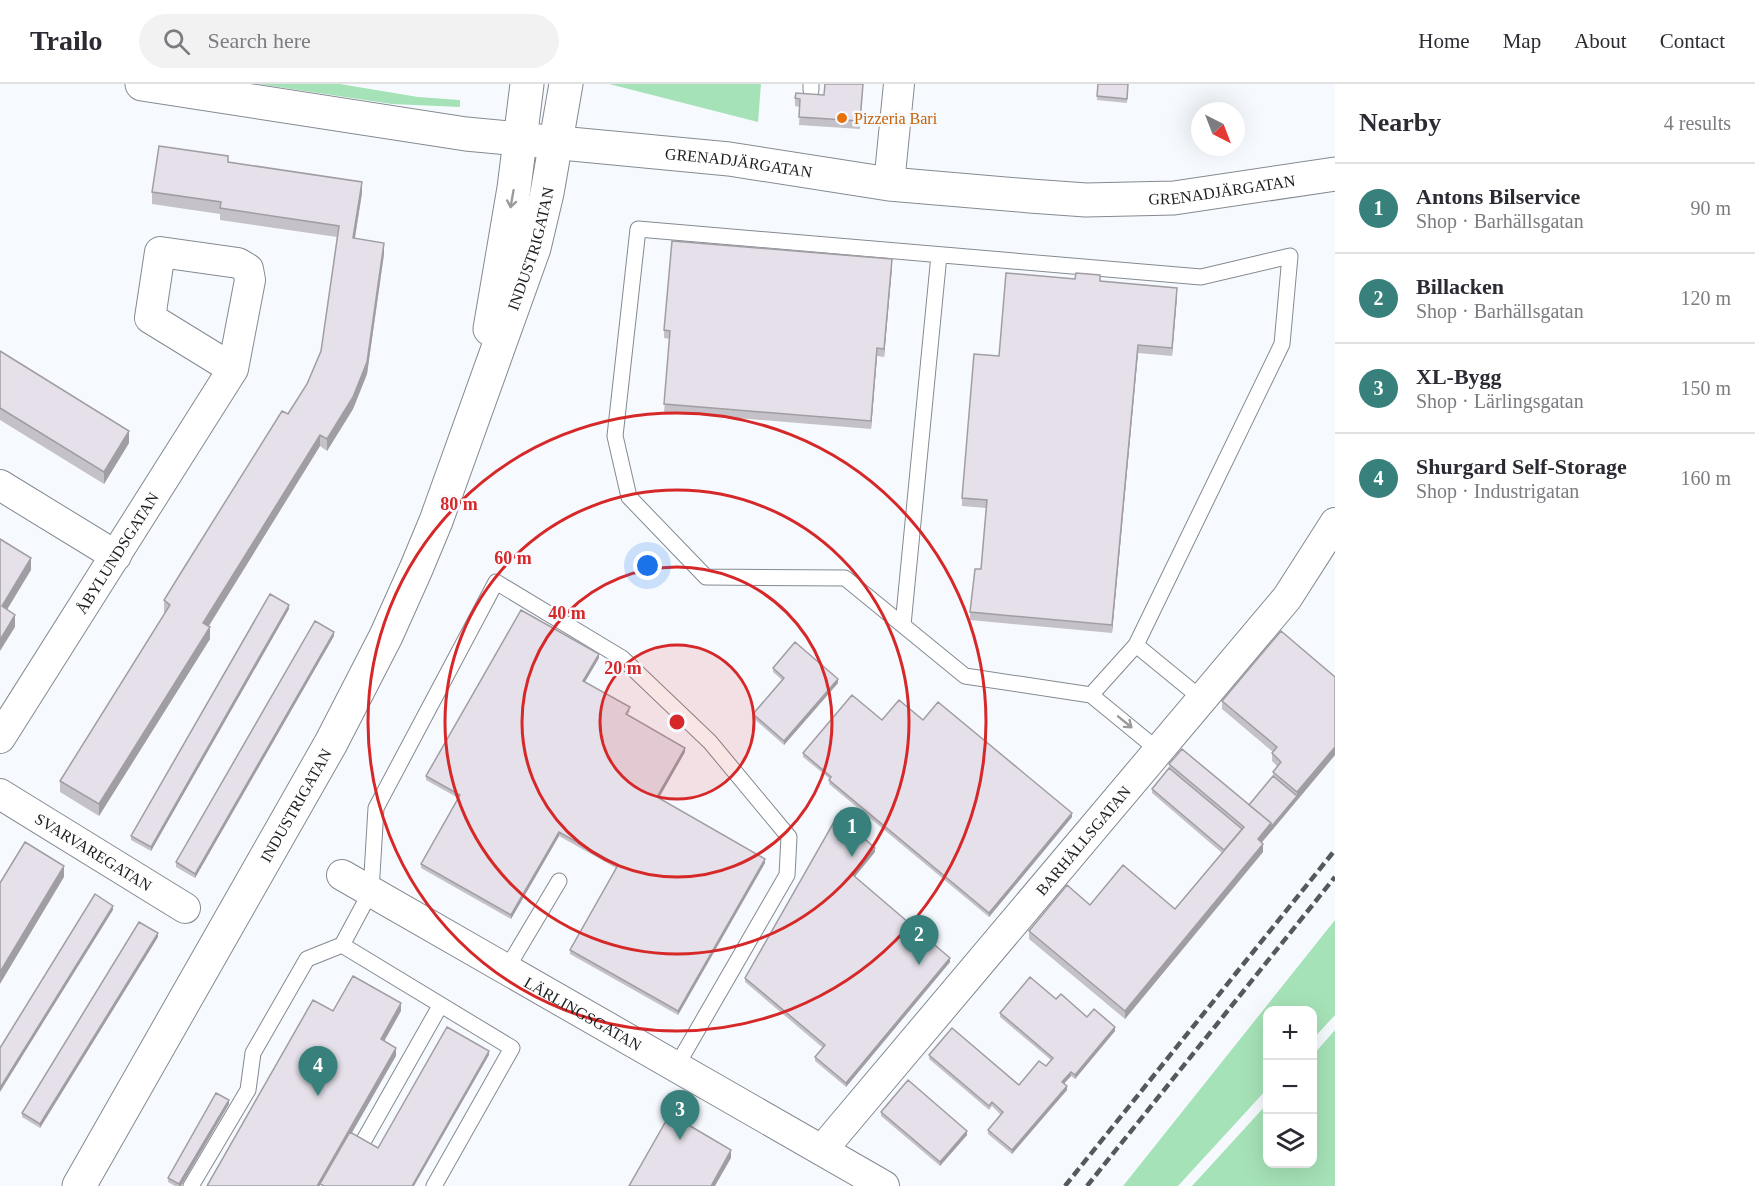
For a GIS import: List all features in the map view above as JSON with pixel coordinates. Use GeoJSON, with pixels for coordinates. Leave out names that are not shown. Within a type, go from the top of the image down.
{"type":"FeatureCollection","features":[{"type":"Feature","properties":{"kind":"main road","name":"GRENADJÄRGATAN"},"geometry":{"type":"LineString","coordinates":[[142,84],[520,141],[729,159],[889,184],[1030,196],[1134,201],[1222,193],[1335,174]]}},
{"type":"Feature","properties":{"kind":"main road","name":"INDUSTRIGATAN"},"geometry":{"type":"LineString","coordinates":[[476,408],[514,188],[526,84]]}},
{"type":"Feature","properties":{"kind":"main road","name":"INDUSTRIGATAN"},"geometry":{"type":"LineString","coordinates":[[79,1186],[331,743],[386,636],[436,521],[534,248],[566,84]]}},
{"type":"Feature","properties":{"kind":"main road"},"geometry":{"type":"LineString","coordinates":[[105,1186],[126,1103]]}},
{"type":"Feature","properties":{"kind":"street"},"geometry":{"type":"LineString","coordinates":[[889,184],[899,84]]}},
{"type":"Feature","properties":{"kind":"street","name":"ÅBYLUNDSGATAN"},"geometry":{"type":"LineString","coordinates":[[0,738],[233,369]]}},
{"type":"Feature","properties":{"kind":"street"},"geometry":{"type":"LineString","coordinates":[[0,485],[116,556]]}},
{"type":"Feature","properties":{"kind":"street","name":"BARHÄLLSGATAN"},"geometry":{"type":"LineString","coordinates":[[822,1150],[1287,598],[1335,523]]}},
{"type":"Feature","properties":{"kind":"street","name":"SVARVAREGATAN"},"geometry":{"type":"LineString","coordinates":[[0,794],[186,908]]}},
{"type":"Feature","properties":{"kind":"street","name":"LÄRLINGSGATAN"},"geometry":{"type":"LineString","coordinates":[[342,875],[884,1186]]}},
{"type":"Feature","properties":{"kind":"lane"},"geometry":{"type":"LineString","coordinates":[[1091,695],[1136,645],[1282,344],[1290,256],[1201,277],[638,229],[615,436],[629,497],[706,577],[845,578],[965,676],[1091,695],[1158,750]]}},
{"type":"Feature","properties":{"kind":"lane"},"geometry":{"type":"LineString","coordinates":[[903,625],[939,255]]}},
{"type":"Feature","properties":{"kind":"lane"},"geometry":{"type":"LineString","coordinates":[[190,1186],[248,1090],[253,1053],[307,959],[342,945],[371,891],[376,808],[496,582],[622,658],[710,742],[789,837],[787,875],[676,1067]]}},
{"type":"Feature","properties":{"kind":"lane"},"geometry":{"type":"LineString","coordinates":[[1136,645],[1202,699]]}},
{"type":"Feature","properties":{"kind":"lane"},"geometry":{"type":"LineString","coordinates":[[506,970],[559,881]]}},
{"type":"Feature","properties":{"kind":"lane"},"geometry":{"type":"LineString","coordinates":[[342,945],[512,1048],[434,1186]]}},
{"type":"Feature","properties":{"kind":"lane"},"geometry":{"type":"LineString","coordinates":[[338,1186],[440,1006]]}},
{"type":"Feature","properties":{"kind":"green space"},"geometry":{"type":"Polygon","coordinates":[[[258,84],[340,84],[418,97],[460,100],[460,107],[392,104],[258,84]]]}},
{"type":"Feature","properties":{"kind":"green space"},"geometry":{"type":"Polygon","coordinates":[[[609,84],[761,84],[758,122],[609,84]]]}},
{"type":"Feature","properties":{"kind":"green space"},"geometry":{"type":"Polygon","coordinates":[[[1335,920],[1335,1015],[1317,1035],[1317,1006],[1266,1006],[1335,920]]]}},
{"type":"Feature","properties":{"kind":"green space"},"geometry":{"type":"Polygon","coordinates":[[[1263,1010],[1263,1093],[1178,1186],[1123,1186],[1263,1010]]]}},
{"type":"Feature","properties":{"kind":"green space"},"geometry":{"type":"Polygon","coordinates":[[[1335,1030],[1335,1186],[1192,1186],[1263,1108],[1263,1168],[1317,1168],[1317,1050],[1335,1030]]]}},
{"type":"Feature","properties":{"kind":"building"},"geometry":{"type":"Polygon","coordinates":[[[825,84],[863,84],[860,121],[799,117],[800,99],[795,98],[796,93],[824,95],[825,84]]]}},
{"type":"Feature","properties":{"kind":"building"},"geometry":{"type":"Polygon","coordinates":[[[1098,84],[1128,84],[1127,99],[1097,96],[1098,84]]]}},
{"type":"Feature","properties":{"kind":"building"},"geometry":{"type":"Polygon","coordinates":[[[159,146],[228,156],[228,162],[362,182],[353,238],[384,243],[367,362],[353,397],[327,439],[320,435],[203,623],[210,627],[99,804],[60,781],[170,605],[164,600],[182,571],[282,411],[288,414],[307,384],[321,351],[339,226],[220,208],[221,202],[152,192],[159,146]]]}},
{"type":"Feature","properties":{"kind":"building"},"geometry":{"type":"Polygon","coordinates":[[[672,241],[892,259],[884,349],[877,348],[871,421],[664,404],[670,331],[664,330],[672,241]]]}},
{"type":"Feature","properties":{"kind":"building"},"geometry":{"type":"Polygon","coordinates":[[[1006,273],[1075,279],[1076,273],[1100,275],[1100,281],[1177,288],[1172,348],[1138,345],[1112,625],[970,612],[975,569],[981,569],[987,500],[962,498],[974,354],[999,356],[1006,273]]]}},
{"type":"Feature","properties":{"kind":"building"},"geometry":{"type":"Polygon","coordinates":[[[0,351],[129,431],[104,472],[0,408],[0,351]]]}},
{"type":"Feature","properties":{"kind":"building"},"geometry":{"type":"Polygon","coordinates":[[[0,539],[31,558],[2,606],[15,615],[0,640],[0,539]]]}},
{"type":"Feature","properties":{"kind":"building"},"geometry":{"type":"Polygon","coordinates":[[[270,594],[289,605],[151,847],[131,836],[270,594]]]}},
{"type":"Feature","properties":{"kind":"building"},"geometry":{"type":"Polygon","coordinates":[[[521,610],[599,654],[583,681],[630,707],[626,714],[685,748],[657,797],[765,859],[678,1011],[570,950],[618,865],[559,832],[511,915],[421,864],[460,795],[426,776],[521,610]]]}},
{"type":"Feature","properties":{"kind":"building"},"geometry":{"type":"Polygon","coordinates":[[[315,621],[334,632],[195,874],[176,862],[315,621]]]}},
{"type":"Feature","properties":{"kind":"building"},"geometry":{"type":"Polygon","coordinates":[[[1281,631],[1335,677],[1335,747],[1297,792],[1273,772],[1281,762],[1272,753],[1277,747],[1222,701],[1281,631]]]}},
{"type":"Feature","properties":{"kind":"building"},"geometry":{"type":"Polygon","coordinates":[[[795,642],[838,679],[784,741],[753,714],[784,678],[773,668],[795,642]]]}},
{"type":"Feature","properties":{"kind":"building"},"geometry":{"type":"Polygon","coordinates":[[[852,695],[882,720],[899,700],[923,720],[938,702],[1072,813],[989,913],[829,780],[831,777],[803,753],[852,695]]]}},
{"type":"Feature","properties":{"kind":"building"},"geometry":{"type":"Polygon","coordinates":[[[1182,749],[1271,823],[1258,839],[1263,844],[1125,1011],[1029,931],[1067,885],[1090,905],[1123,865],[1175,909],[1244,827],[1169,764],[1182,749]]]}},
{"type":"Feature","properties":{"kind":"building"},"geometry":{"type":"Polygon","coordinates":[[[1169,768],[1242,829],[1224,850],[1152,789],[1169,768]]]}},
{"type":"Feature","properties":{"kind":"building"},"geometry":{"type":"Polygon","coordinates":[[[1273,776],[1297,796],[1271,827],[1271,823],[1249,805],[1273,776]]]}},
{"type":"Feature","properties":{"kind":"building"},"geometry":{"type":"Polygon","coordinates":[[[838,815],[875,848],[853,875],[950,958],[846,1083],[815,1057],[825,1045],[745,978],[838,815]]]}},
{"type":"Feature","properties":{"kind":"building"},"geometry":{"type":"Polygon","coordinates":[[[25,842],[64,866],[0,972],[0,883],[25,842]]]}},
{"type":"Feature","properties":{"kind":"building"},"geometry":{"type":"Polygon","coordinates":[[[95,894],[113,906],[0,1088],[0,1048],[95,894]]]}},
{"type":"Feature","properties":{"kind":"building"},"geometry":{"type":"Polygon","coordinates":[[[139,922],[158,933],[40,1124],[22,1113],[139,922]]]}},
{"type":"Feature","properties":{"kind":"building"},"geometry":{"type":"Polygon","coordinates":[[[353,976],[401,1003],[381,1039],[396,1048],[317,1186],[207,1186],[313,1000],[333,1011],[353,976]]]}},
{"type":"Feature","properties":{"kind":"building"},"geometry":{"type":"Polygon","coordinates":[[[1030,977],[1056,999],[1061,994],[1087,1017],[1094,1009],[1115,1027],[1075,1075],[1071,1072],[1062,1082],[1067,1086],[1012,1150],[988,1130],[1003,1112],[992,1102],[989,1106],[929,1055],[952,1028],[1019,1085],[1039,1061],[1046,1066],[1053,1058],[1000,1013],[1030,977]]]}},
{"type":"Feature","properties":{"kind":"building"},"geometry":{"type":"Polygon","coordinates":[[[447,1027],[489,1051],[412,1186],[324,1186],[320,1184],[350,1132],[378,1148],[447,1027]]]}},
{"type":"Feature","properties":{"kind":"building"},"geometry":{"type":"Polygon","coordinates":[[[908,1080],[967,1131],[940,1162],[881,1112],[908,1080]]]}},
{"type":"Feature","properties":{"kind":"building"},"geometry":{"type":"Polygon","coordinates":[[[216,1093],[229,1100],[179,1184],[168,1178],[216,1093]]]}},
{"type":"Feature","properties":{"kind":"building"},"geometry":{"type":"Polygon","coordinates":[[[670,1114],[731,1150],[711,1186],[629,1186],[670,1114]]]}},
{"type":"Feature","properties":{"kind":"railway"},"geometry":{"type":"LineString","coordinates":[[1065,1186],[1335,850]]}},
{"type":"Feature","properties":{"kind":"railway"},"geometry":{"type":"LineString","coordinates":[[1087,1186],[1335,877]]}},
{"type":"Feature","properties":{"kind":"place","name":"Pizzeria Bari"},"geometry":{"type":"Point","coordinates":[842,118]}},
{"type":"Feature","properties":{"kind":"place","name":"Antons Bilservice"},"geometry":{"type":"Point","coordinates":[852,857]}},
{"type":"Feature","properties":{"kind":"place","name":"Billacken"},"geometry":{"type":"Point","coordinates":[919,965]}},
{"type":"Feature","properties":{"kind":"place","name":"Shurgard Self-Storage"},"geometry":{"type":"Point","coordinates":[318,1096]}},
{"type":"Feature","properties":{"kind":"place","name":"XL-Bygg"},"geometry":{"type":"Point","coordinates":[680,1140]}}]}
